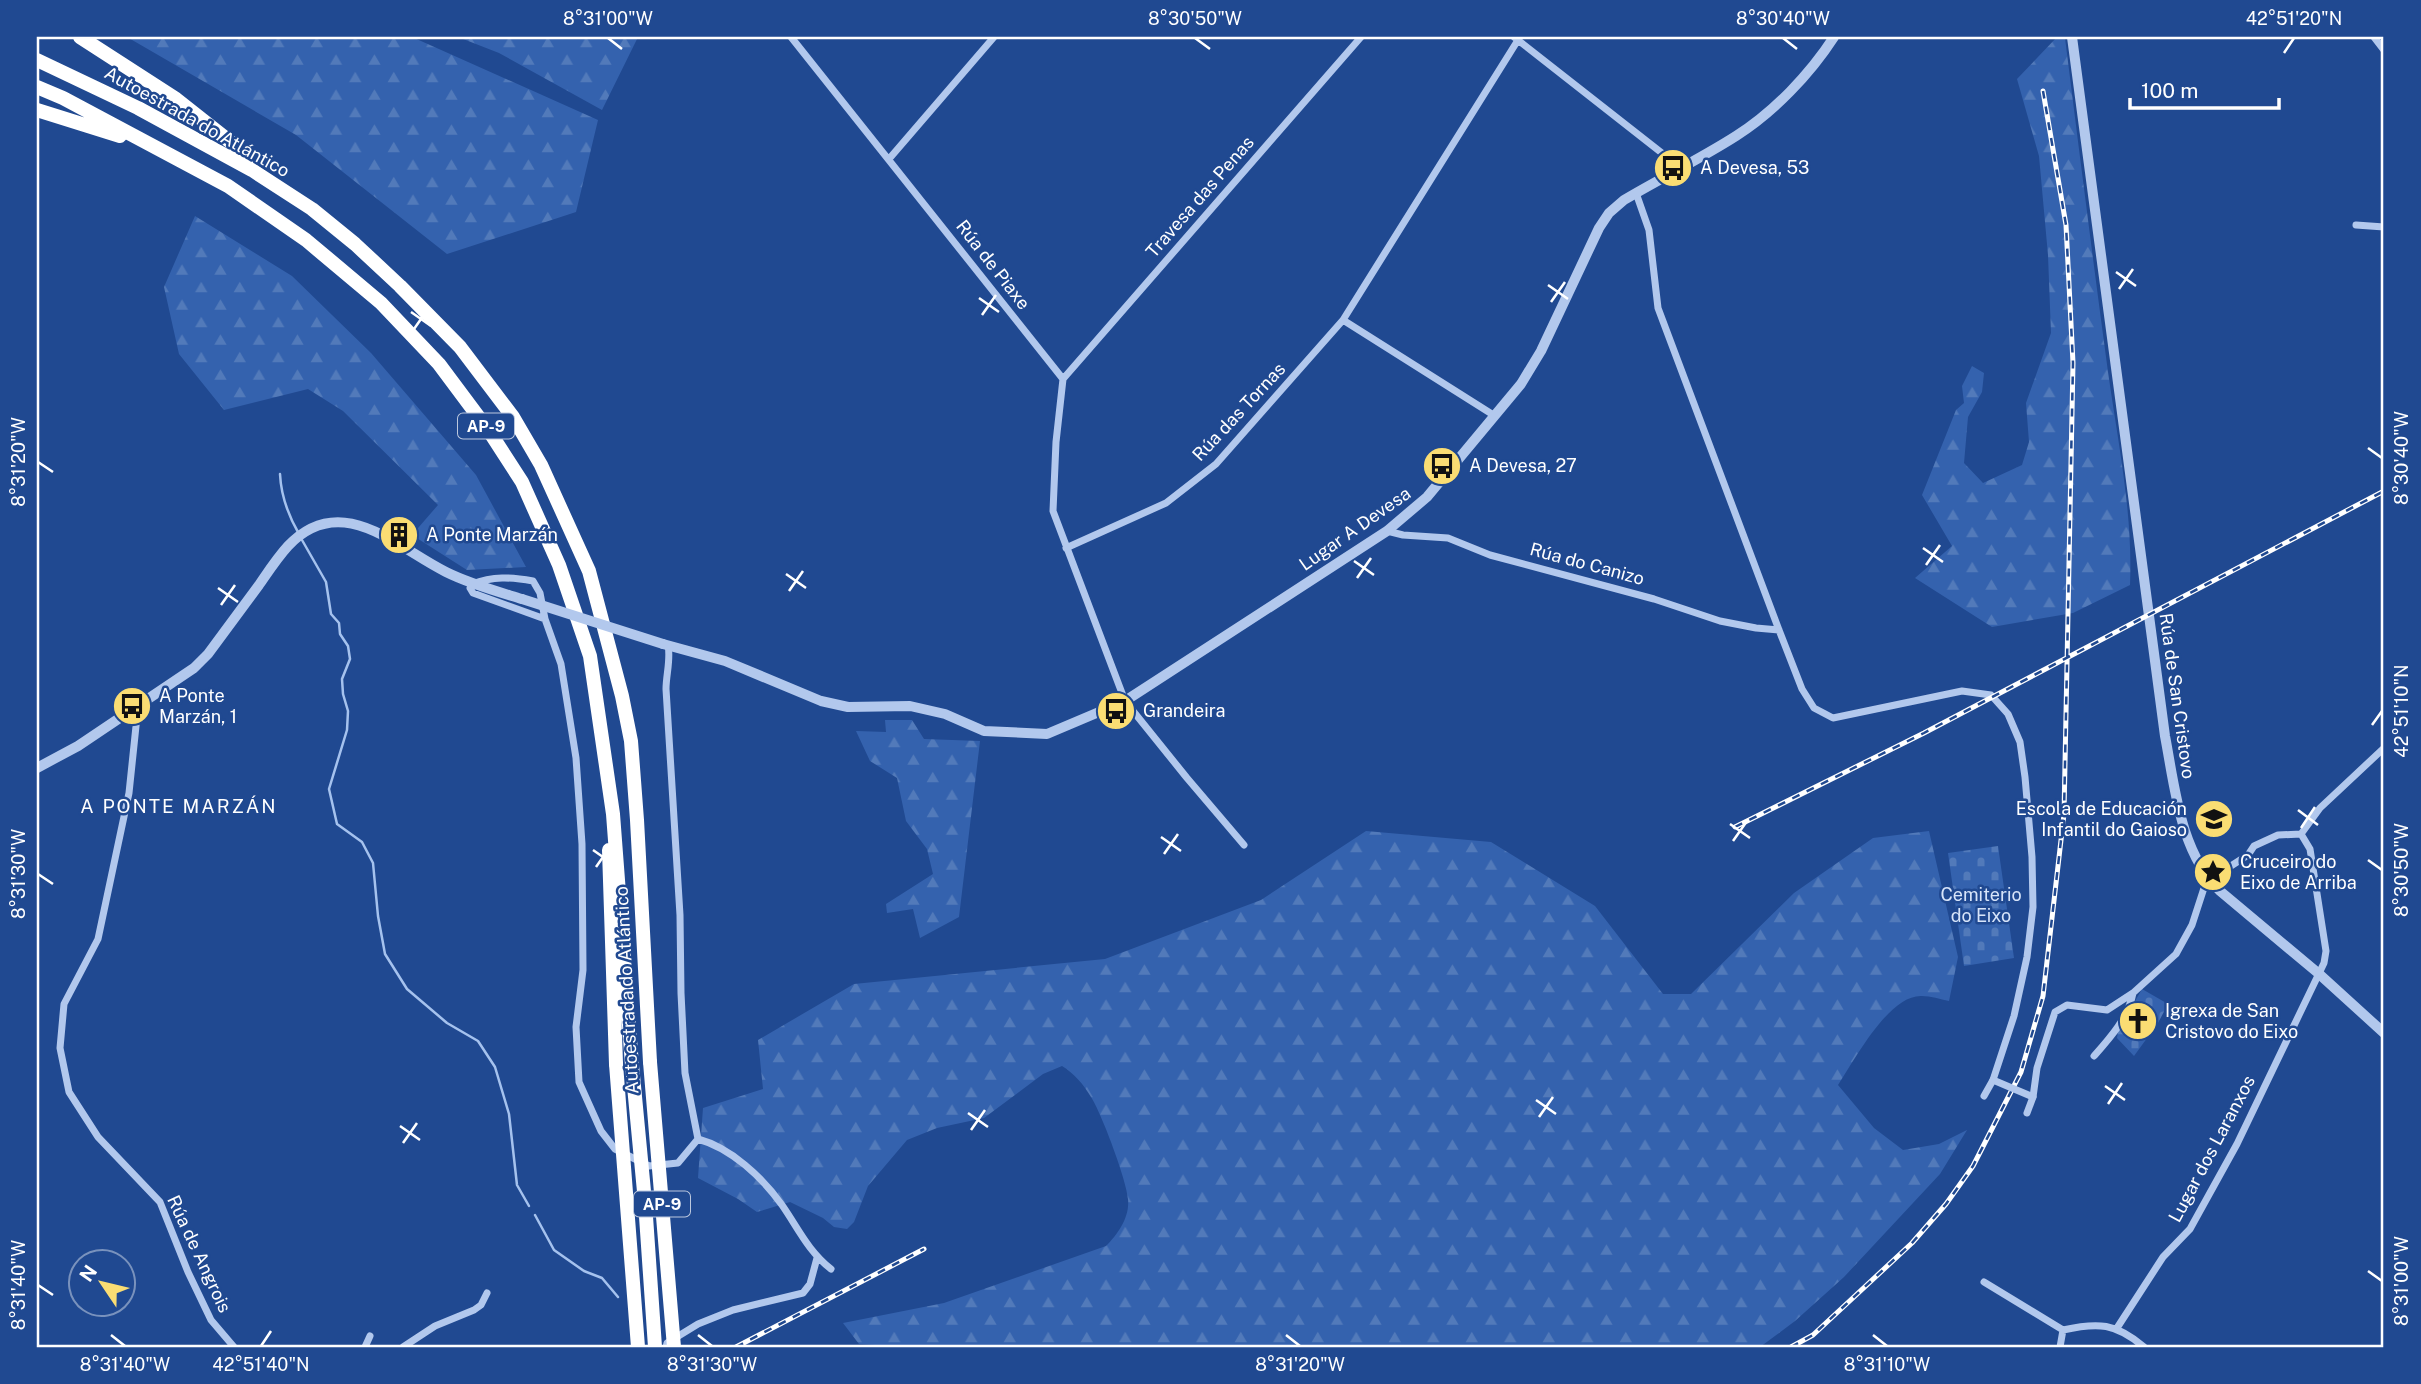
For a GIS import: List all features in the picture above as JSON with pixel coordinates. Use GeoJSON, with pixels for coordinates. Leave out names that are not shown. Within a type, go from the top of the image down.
{"type":"FeatureCollection","features":[{"type":"Feature","properties":{"kind":"highway"},"geometry":{"type":"LineString","coordinates":[[80,37],[176,99],[233,144],[252,170]]}},
{"type":"Feature","properties":{"kind":"highway","name":"Autoestrada do Atlántico"},"geometry":{"type":"LineString","coordinates":[[37,60],[138,108],[252,170],[312,209],[355,244],[460,347],[513,417],[541,465],[589,571],[631,741],[650,1062],[674,1347]]}},
{"type":"Feature","properties":{"kind":"highway","name":"Autoestrada do Atlántico"},"geometry":{"type":"LineString","coordinates":[[37,87],[63,97],[228,186],[306,240],[380,303],[439,364],[489,431],[522,482],[559,565],[590,656],[613,814],[655,1347]]}},
{"type":"Feature","properties":{"kind":"highway"},"geometry":{"type":"LineString","coordinates":[[37,110],[98,128],[177,158]]}},
{"type":"Feature","properties":{"kind":"highway"},"geometry":{"type":"LineString","coordinates":[[613,814],[608,858],[616,1064],[638,1347]]}},
{"type":"Feature","properties":{"kind":"street","name":"Rúa de Piaxe"},"geometry":{"type":"LineString","coordinates":[[791,37],[1063,379]]}},
{"type":"Feature","properties":{"kind":"street"},"geometry":{"type":"LineString","coordinates":[[889,159],[994,37]]}},
{"type":"Feature","properties":{"kind":"street","name":"Travesa das Penas"},"geometry":{"type":"LineString","coordinates":[[1063,379],[1361,37]]}},
{"type":"Feature","properties":{"kind":"street","name":"Lugar A Devesa"},"geometry":{"type":"LineString","coordinates":[[138,707],[203,660],[290,544],[313,528],[325,523],[341,522],[370,528],[447,573],[472,584],[725,662],[821,701],[848,707],[910,706],[945,714],[984,731],[1047,734],[1125,701],[1387,531],[1427,497],[1495,416],[1534,363],[1604,220],[1616,206],[1737,136],[1758,120],[1810,68],[1834,37]]}},
{"type":"Feature","properties":{"kind":"street","name":"Rúa de San Cristovo"},"geometry":{"type":"LineString","coordinates":[[2072,37],[2165,736],[2187,835],[2209,880],[2384,1033]]}},
{"type":"Feature","properties":{"kind":"street"},"geometry":{"type":"LineString","coordinates":[[2374,37],[2384,50]]}},
{"type":"Feature","properties":{"kind":"street"},"geometry":{"type":"LineString","coordinates":[[1516,39],[1681,168]]}},
{"type":"Feature","properties":{"kind":"street","name":"Rúa das Tornas"},"geometry":{"type":"LineString","coordinates":[[1066,548],[1166,503],[1216,464],[1343,320],[1516,39]]}},
{"type":"Feature","properties":{"kind":"street"},"geometry":{"type":"LineString","coordinates":[[1636,193],[1649,230],[1658,307],[1779,630],[1802,689],[1814,708],[1833,718],[1962,691],[1991,695],[2008,714],[2020,742],[2032,857],[2033,908],[2027,957],[2014,1016],[1993,1080],[1984,1096]]}},
{"type":"Feature","properties":{"kind":"street"},"geometry":{"type":"LineString","coordinates":[[2356,225],[2384,227]]}},
{"type":"Feature","properties":{"kind":"street"},"geometry":{"type":"LineString","coordinates":[[1343,320],[1495,416]]}},
{"type":"Feature","properties":{"kind":"street"},"geometry":{"type":"LineString","coordinates":[[1063,379],[1052,511],[1125,701],[1244,845]]}},
{"type":"Feature","properties":{"kind":"street","name":"Rúa do Canizo"},"geometry":{"type":"LineString","coordinates":[[1387,531],[1403,535],[1448,538],[1490,555],[1654,599],[1720,621],[1779,630]]}},
{"type":"Feature","properties":{"kind":"street"},"geometry":{"type":"LineString","coordinates":[[545,619],[473,593],[470,588],[472,584],[484,579],[509,577],[533,580],[540,593],[545,619],[561,664],[574,737],[580,803],[583,970],[576,1027],[579,1082],[601,1131],[615,1149],[649,1166],[678,1163],[698,1139]]}},
{"type":"Feature","properties":{"kind":"street"},"geometry":{"type":"LineString","coordinates":[[665,645],[670,655],[666,665],[666,689],[680,915],[685,1073],[698,1139]]}},
{"type":"Feature","properties":{"kind":"street"},"geometry":{"type":"LineString","coordinates":[[37,768],[78,746],[138,707]]}},
{"type":"Feature","properties":{"kind":"street","name":"Rúa de Angrois"},"geometry":{"type":"LineString","coordinates":[[138,707],[129,793],[98,939],[64,1004],[60,1048],[69,1092],[98,1137],[160,1202],[211,1320],[234,1347]]}},
{"type":"Feature","properties":{"kind":"street"},"geometry":{"type":"LineString","coordinates":[[2026,1113],[2033,1097],[2037,1068],[2055,1012],[2067,1005],[2107,1010],[2133,993],[2176,954],[2192,925],[2209,880],[2248,855],[2254,846],[2278,835],[2301,834],[2320,808],[2384,748]]}},
{"type":"Feature","properties":{"kind":"street","name":"Lugar dos Laranxos"},"geometry":{"type":"LineString","coordinates":[[2117,1328],[2163,1257],[2190,1229],[2237,1144],[2324,963],[2326,951],[2310,849],[2301,834]]}},
{"type":"Feature","properties":{"kind":"street"},"geometry":{"type":"LineString","coordinates":[[2094,1056],[2117,1029],[2131,1003],[2133,993]]}},
{"type":"Feature","properties":{"kind":"street"},"geometry":{"type":"LineString","coordinates":[[1993,1080],[2033,1097]]}},
{"type":"Feature","properties":{"kind":"street"},"geometry":{"type":"LineString","coordinates":[[698,1139],[716,1144],[764,1181],[817,1258],[831,1269]]}},
{"type":"Feature","properties":{"kind":"street"},"geometry":{"type":"LineString","coordinates":[[666,1347],[667,1343],[698,1324],[733,1310],[803,1293],[810,1284],[817,1258]]}},
{"type":"Feature","properties":{"kind":"street"},"geometry":{"type":"LineString","coordinates":[[1984,1282],[2063,1330],[2084,1325],[2117,1328],[2144,1347]]}},
{"type":"Feature","properties":{"kind":"street"},"geometry":{"type":"LineString","coordinates":[[402,1347],[449,1319],[474,1310],[481,1305],[487,1293]]}},
{"type":"Feature","properties":{"kind":"street"},"geometry":{"type":"LineString","coordinates":[[2060,1347],[2063,1330]]}},
{"type":"Feature","properties":{"kind":"street"},"geometry":{"type":"LineString","coordinates":[[365,1347],[370,1336]]}},
{"type":"Feature","properties":{"kind":"green space"},"geometry":{"type":"Polygon","coordinates":[[[127,37],[412,37],[598,120],[576,212],[447,254],[296,135],[127,37]]]}},
{"type":"Feature","properties":{"kind":"green space"},"geometry":{"type":"Polygon","coordinates":[[[458,37],[638,37],[602,110],[499,53],[458,37]]]}},
{"type":"Feature","properties":{"kind":"green space"},"geometry":{"type":"Polygon","coordinates":[[[2057,37],[2065,38],[2102,330],[2124,478],[2130,585],[2073,613],[1992,627],[1915,578],[1952,546],[1922,495],[1956,410],[1964,403],[1962,386],[1972,366],[1984,373],[1982,392],[1968,417],[1964,463],[1983,483],[2022,465],[2029,442],[2026,403],[2051,333],[2048,255],[2039,156],[2017,79],[2057,37]]]}},
{"type":"Feature","properties":{"kind":"green space"},"geometry":{"type":"Polygon","coordinates":[[[195,216],[292,276],[371,353],[476,475],[526,567],[467,570],[412,535],[438,505],[343,411],[308,389],[224,410],[179,354],[164,287],[195,216]]]}},
{"type":"Feature","properties":{"kind":"green space"},"geometry":{"type":"Polygon","coordinates":[[[885,720],[912,720],[924,739],[980,741],[959,917],[920,938],[913,909],[887,913],[886,904],[933,874],[927,849],[906,821],[897,778],[870,761],[856,731],[886,732],[885,720]]]}},
{"type":"Feature","properties":{"kind":"green space"},"geometry":{"type":"Polygon","coordinates":[[[1366,831],[1491,842],[1595,906],[1663,994],[1691,994],[1794,893],[1873,838],[1929,831],[1958,957],[1949,1001],[1922,996],[1910,998],[1897,1006],[1874,1031],[1838,1085],[1874,1128],[1903,1150],[1939,1144],[1967,1130],[1940,1174],[1844,1277],[1795,1321],[1760,1347],[907,1347],[859,1344],[843,1323],[944,1303],[1106,1246],[1115,1236],[1125,1219],[1127,1190],[1095,1105],[1078,1080],[1062,1066],[1043,1074],[984,1118],[937,1128],[907,1140],[868,1186],[854,1222],[847,1229],[834,1227],[823,1218],[790,1202],[757,1212],[698,1178],[703,1108],[763,1089],[758,1040],[854,984],[1105,959],[1261,900],[1366,831]]]}},
{"type":"Feature","properties":{"kind":"green space","name":"Cemiterio do Eixo"},"geometry":{"type":"Polygon","coordinates":[[[1998,846],[2014,958],[1964,966],[1948,853],[1998,846]]]}},
{"type":"Feature","properties":{"kind":"green space"},"geometry":{"type":"Polygon","coordinates":[[[2142,989],[2168,1004],[2134,1056],[2117,1038],[2118,1031],[2142,989]]]}},
{"type":"Feature","properties":{"kind":"waterway"},"geometry":{"type":"LineString","coordinates":[[280,474],[286,505],[299,534]]}},
{"type":"Feature","properties":{"kind":"waterway"},"geometry":{"type":"LineString","coordinates":[[302,540],[326,582],[331,614],[339,623],[340,634],[348,646],[350,659],[342,679],[348,711],[347,730],[329,789],[337,824],[362,842],[373,863],[385,954],[407,989],[447,1023],[478,1041],[495,1067],[509,1114],[517,1185],[529,1206]]}},
{"type":"Feature","properties":{"kind":"waterway"},"geometry":{"type":"LineString","coordinates":[[535,1215],[554,1250],[584,1271],[602,1278],[618,1297]]}},
{"type":"Feature","properties":{"kind":"railway"},"geometry":{"type":"LineString","coordinates":[[1791,1347],[1813,1335],[1912,1243],[1946,1204],[1973,1166],[2021,1072],[2043,996],[2064,814],[2073,363],[2066,225],[2043,91]]}},
{"type":"Feature","properties":{"kind":"railway"},"geometry":{"type":"LineString","coordinates":[[1735,827],[1924,733],[2384,491]]}},
{"type":"Feature","properties":{"kind":"railway"},"geometry":{"type":"LineString","coordinates":[[736,1347],[924,1249]]}},
{"type":"Feature","properties":{"kind":"place","name":"A Devesa, 53"},"geometry":{"type":"Point","coordinates":[1673,168]}},
{"type":"Feature","properties":{"kind":"place","name":"A Devesa, 27"},"geometry":{"type":"Point","coordinates":[1442,466]}},
{"type":"Feature","properties":{"kind":"place","name":"A Ponte Marzán"},"geometry":{"type":"Point","coordinates":[399,535]}},
{"type":"Feature","properties":{"kind":"place","name":"A Ponte Marzán, 1"},"geometry":{"type":"Point","coordinates":[132,706]}},
{"type":"Feature","properties":{"kind":"place","name":"Grandeira"},"geometry":{"type":"Point","coordinates":[1116,711]}},
{"type":"Feature","properties":{"kind":"place","name":"Escola de Educación Infantil do Gaioso"},"geometry":{"type":"Point","coordinates":[2214,819]}},
{"type":"Feature","properties":{"kind":"place","name":"Cruceiro do Eixo de Arriba"},"geometry":{"type":"Point","coordinates":[2213,872]}},
{"type":"Feature","properties":{"kind":"place","name":"Igrexa de San Cristovo do Eixo"},"geometry":{"type":"Point","coordinates":[2138,1021]}},
{"type":"Feature","properties":{"kind":"district","name":"A PONTE MARZÁN"},"geometry":{"type":"Point","coordinates":[179,806]}}]}
